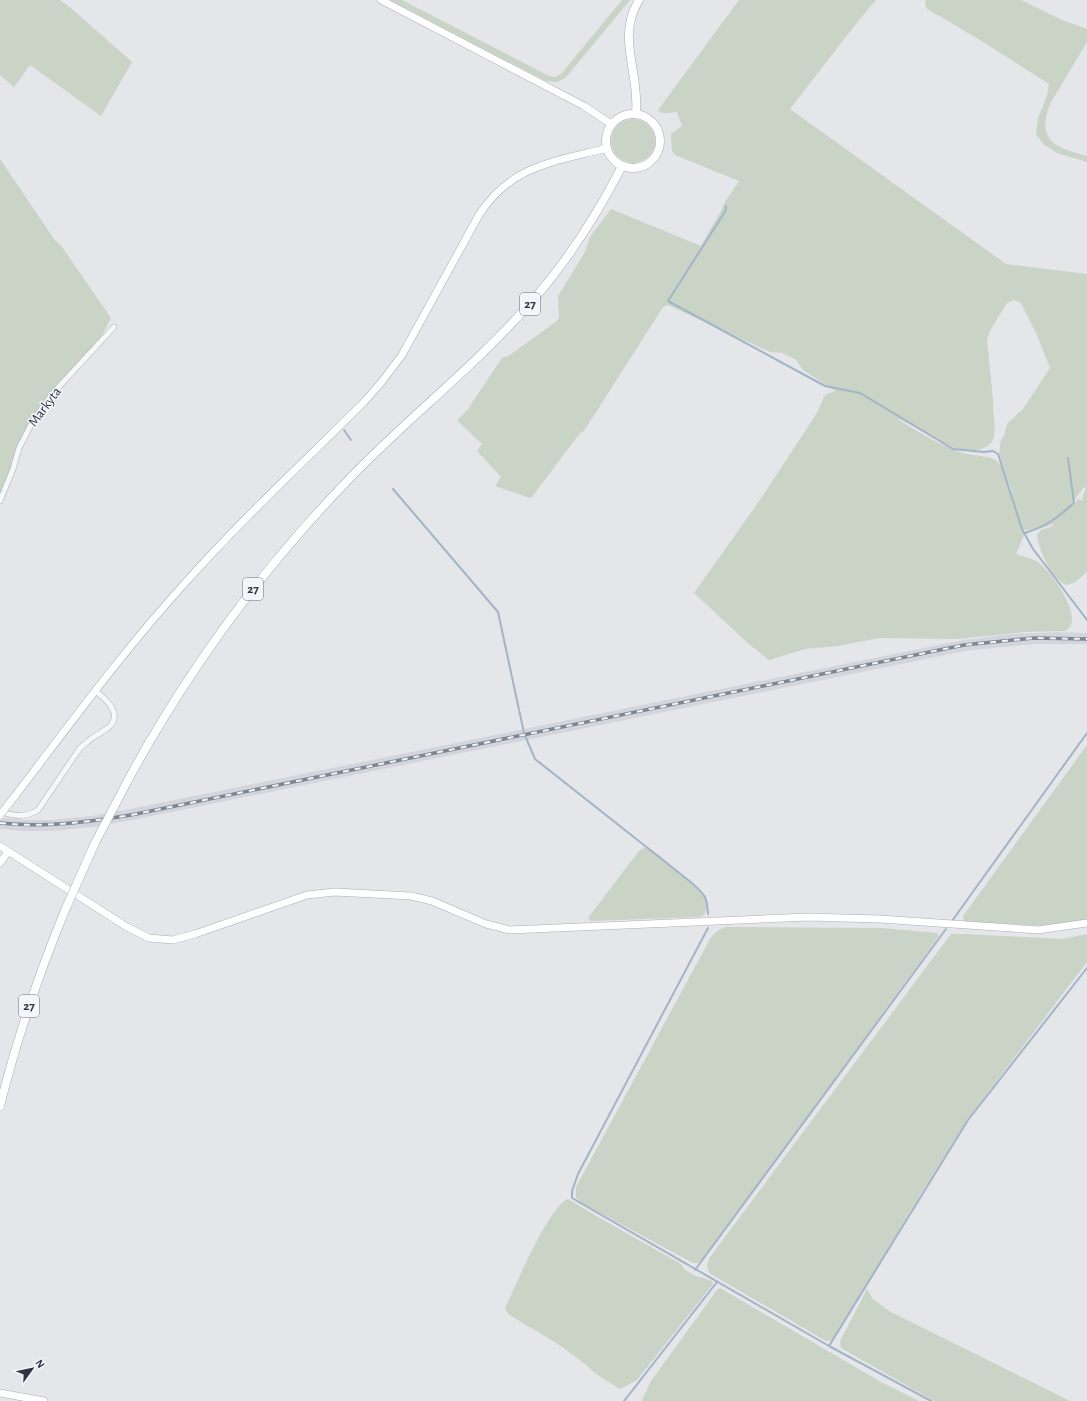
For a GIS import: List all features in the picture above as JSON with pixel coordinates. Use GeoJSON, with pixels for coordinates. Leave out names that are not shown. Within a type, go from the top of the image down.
{"type":"FeatureCollection","features":[{"type":"Feature","properties":{"kind":"main road"},"geometry":{"type":"LineString","coordinates":[[381,0],[584,106],[611,124]]}},
{"type":"Feature","properties":{"kind":"main road"},"geometry":{"type":"LineString","coordinates":[[636,114],[636,87],[628,33],[632,14],[638,0]]}},
{"type":"Feature","properties":{"kind":"main road"},"geometry":{"type":"LineString","coordinates":[[636,114],[650,119],[657,127],[660,137],[659,150],[654,159],[646,165],[635,168],[622,166],[611,157],[606,148],[606,135],[611,124],[622,115],[636,114]]}},
{"type":"Feature","properties":{"kind":"main road"},"geometry":{"type":"LineString","coordinates":[[0,816],[149,625],[212,553],[267,496],[364,402],[380,384],[402,355],[479,215],[491,197],[513,178],[532,169],[606,148]]}},
{"type":"Feature","properties":{"kind":"main road","name":"27"},"geometry":{"type":"LineString","coordinates":[[0,1106],[27,1012],[44,963],[66,908],[95,843],[127,782],[186,683],[222,630],[307,524],[381,447],[498,337],[527,307],[554,274],[583,234],[622,166]]}},
{"type":"Feature","properties":{"kind":"main road"},"geometry":{"type":"LineString","coordinates":[[0,846],[127,927],[149,938],[173,940],[307,896],[335,892],[412,896],[432,901],[486,924],[510,930],[808,917],[880,919],[1038,930],[1087,923]]}},
{"type":"Feature","properties":{"kind":"main road"},"geometry":{"type":"LineString","coordinates":[[0,863],[8,852]]}},
{"type":"Feature","properties":{"kind":"main road"},"geometry":{"type":"LineString","coordinates":[[0,1393],[44,1401]]}},
{"type":"Feature","properties":{"kind":"street","name":"Markyta"},"geometry":{"type":"LineString","coordinates":[[0,501],[13,469],[19,448],[34,419],[54,392],[114,327]]}},
{"type":"Feature","properties":{"kind":"street"},"geometry":{"type":"LineString","coordinates":[[0,811],[26,816],[38,810],[80,748],[108,729],[113,720],[112,710],[96,692]]}},
{"type":"Feature","properties":{"kind":"shaded area"},"geometry":{"type":"Polygon","coordinates":[[[0,0],[60,0],[132,62],[101,116],[30,65],[14,87],[0,75],[0,0]]]}},
{"type":"Feature","properties":{"kind":"shaded area"},"geometry":{"type":"Polygon","coordinates":[[[390,0],[402,0],[549,76],[555,77],[561,74],[622,0],[630,0],[568,75],[561,81],[553,82],[546,81],[390,0]]]}},
{"type":"Feature","properties":{"kind":"shaded area"},"geometry":{"type":"Polygon","coordinates":[[[739,0],[876,0],[790,109],[1006,264],[1087,274],[1087,572],[1075,582],[1067,585],[1061,582],[1051,571],[1043,556],[1037,535],[1041,530],[1053,526],[1052,524],[1034,530],[1023,529],[1025,533],[1016,554],[1039,563],[1051,576],[1065,596],[1070,607],[1072,617],[1071,625],[1065,631],[1025,632],[957,639],[879,638],[838,646],[805,649],[769,660],[749,644],[694,593],[762,497],[817,413],[825,395],[835,391],[803,370],[796,360],[791,357],[782,353],[770,352],[668,305],[663,307],[584,431],[580,433],[532,497],[530,498],[495,486],[501,477],[477,451],[482,444],[457,421],[468,409],[502,358],[510,355],[557,321],[559,317],[558,296],[585,252],[590,237],[611,209],[701,246],[723,205],[739,181],[675,155],[672,151],[671,134],[682,126],[677,112],[665,113],[658,110],[739,0]],[[1014,300],[1007,303],[991,329],[987,339],[994,426],[994,436],[991,443],[981,449],[971,451],[960,450],[949,446],[896,418],[941,444],[959,452],[997,461],[1003,469],[1008,481],[1017,515],[1011,489],[999,454],[1001,440],[1004,436],[1007,424],[1023,409],[1050,368],[1037,335],[1021,303],[1014,300]],[[1084,487],[1069,507],[1074,505],[1078,499],[1083,501],[1082,498],[1086,489],[1084,487]]]}},
{"type":"Feature","properties":{"kind":"shaded area"},"geometry":{"type":"Polygon","coordinates":[[[1021,0],[1062,20],[1087,29],[1087,42],[1050,104],[1046,117],[1046,127],[1047,135],[1052,141],[1058,146],[1087,156],[1087,162],[1057,153],[1043,144],[1036,134],[1038,118],[1047,96],[1049,84],[926,8],[925,1],[1021,0]]]}},
{"type":"Feature","properties":{"kind":"shaded area"},"geometry":{"type":"Polygon","coordinates":[[[633,119],[645,123],[651,129],[655,141],[651,153],[645,159],[633,163],[621,159],[615,153],[611,141],[615,129],[621,123],[633,119]]]}},
{"type":"Feature","properties":{"kind":"shaded area"},"geometry":{"type":"Polygon","coordinates":[[[0,159],[54,239],[62,247],[111,318],[95,349],[61,386],[28,430],[0,501],[0,159]]]}},
{"type":"Feature","properties":{"kind":"shaded area"},"geometry":{"type":"Polygon","coordinates":[[[1057,632],[1087,633],[1087,644],[1034,644],[965,651],[93,827],[53,831],[0,829],[0,818],[52,820],[92,816],[963,640],[1011,634],[1057,632]]]}},
{"type":"Feature","properties":{"kind":"shaded area"},"geometry":{"type":"Polygon","coordinates":[[[1087,745],[1087,920],[1048,926],[966,922],[963,916],[1087,745]]]}},
{"type":"Feature","properties":{"kind":"shaded area"},"geometry":{"type":"Polygon","coordinates":[[[644,848],[651,849],[695,885],[707,902],[707,908],[704,915],[699,917],[591,921],[588,918],[639,851],[644,848]]]}},
{"type":"Feature","properties":{"kind":"shaded area"},"geometry":{"type":"Polygon","coordinates":[[[727,927],[882,928],[937,933],[939,936],[702,1261],[693,1263],[580,1202],[576,1198],[576,1187],[710,939],[717,931],[727,927]]]}},
{"type":"Feature","properties":{"kind":"shaded area"},"geometry":{"type":"Polygon","coordinates":[[[951,934],[1063,939],[1087,934],[1087,962],[967,1120],[917,1200],[837,1335],[832,1340],[826,1341],[709,1273],[707,1266],[710,1257],[951,934]]]}},
{"type":"Feature","properties":{"kind":"shaded area"},"geometry":{"type":"Polygon","coordinates":[[[568,1199],[681,1264],[691,1274],[712,1281],[713,1284],[637,1380],[620,1389],[596,1374],[558,1344],[508,1314],[505,1308],[543,1230],[560,1205],[568,1199]]]}},
{"type":"Feature","properties":{"kind":"shaded area"},"geometry":{"type":"Polygon","coordinates":[[[720,1288],[881,1382],[919,1401],[643,1401],[642,1400],[651,1381],[717,1290],[720,1288]]]}},
{"type":"Feature","properties":{"kind":"shaded area"},"geometry":{"type":"Polygon","coordinates":[[[867,1289],[872,1298],[889,1311],[1070,1401],[934,1401],[841,1348],[840,1341],[867,1289]]]}},
{"type":"Feature","properties":{"kind":"waterway"},"geometry":{"type":"LineString","coordinates":[[726,206],[726,210],[668,301],[825,386],[860,393],[953,449],[984,452],[993,451],[998,454],[1022,529],[1033,549],[1087,620]]}},
{"type":"Feature","properties":{"kind":"waterway"},"geometry":{"type":"LineString","coordinates":[[344,430],[351,440]]}},
{"type":"Feature","properties":{"kind":"waterway"},"geometry":{"type":"LineString","coordinates":[[1025,533],[1051,521],[1074,503],[1068,458]]}},
{"type":"Feature","properties":{"kind":"waterway"},"geometry":{"type":"LineString","coordinates":[[393,489],[498,612],[524,733],[535,759],[700,890],[706,899],[708,914]]}},
{"type":"Feature","properties":{"kind":"waterway"},"geometry":{"type":"LineString","coordinates":[[952,921],[1087,733]]}},
{"type":"Feature","properties":{"kind":"waterway"},"geometry":{"type":"LineString","coordinates":[[708,928],[578,1174],[572,1191],[572,1198],[829,1346]]}},
{"type":"Feature","properties":{"kind":"waterway"},"geometry":{"type":"LineString","coordinates":[[695,1270],[946,929]]}},
{"type":"Feature","properties":{"kind":"waterway"},"geometry":{"type":"LineString","coordinates":[[931,1401],[829,1346],[968,1120],[1087,968]]}},
{"type":"Feature","properties":{"kind":"waterway"},"geometry":{"type":"LineString","coordinates":[[624,1401],[717,1282]]}},
{"type":"Feature","properties":{"kind":"railway"},"geometry":{"type":"LineString","coordinates":[[0,823],[49,825],[131,815],[964,645],[1034,638],[1087,639]]}}]}
